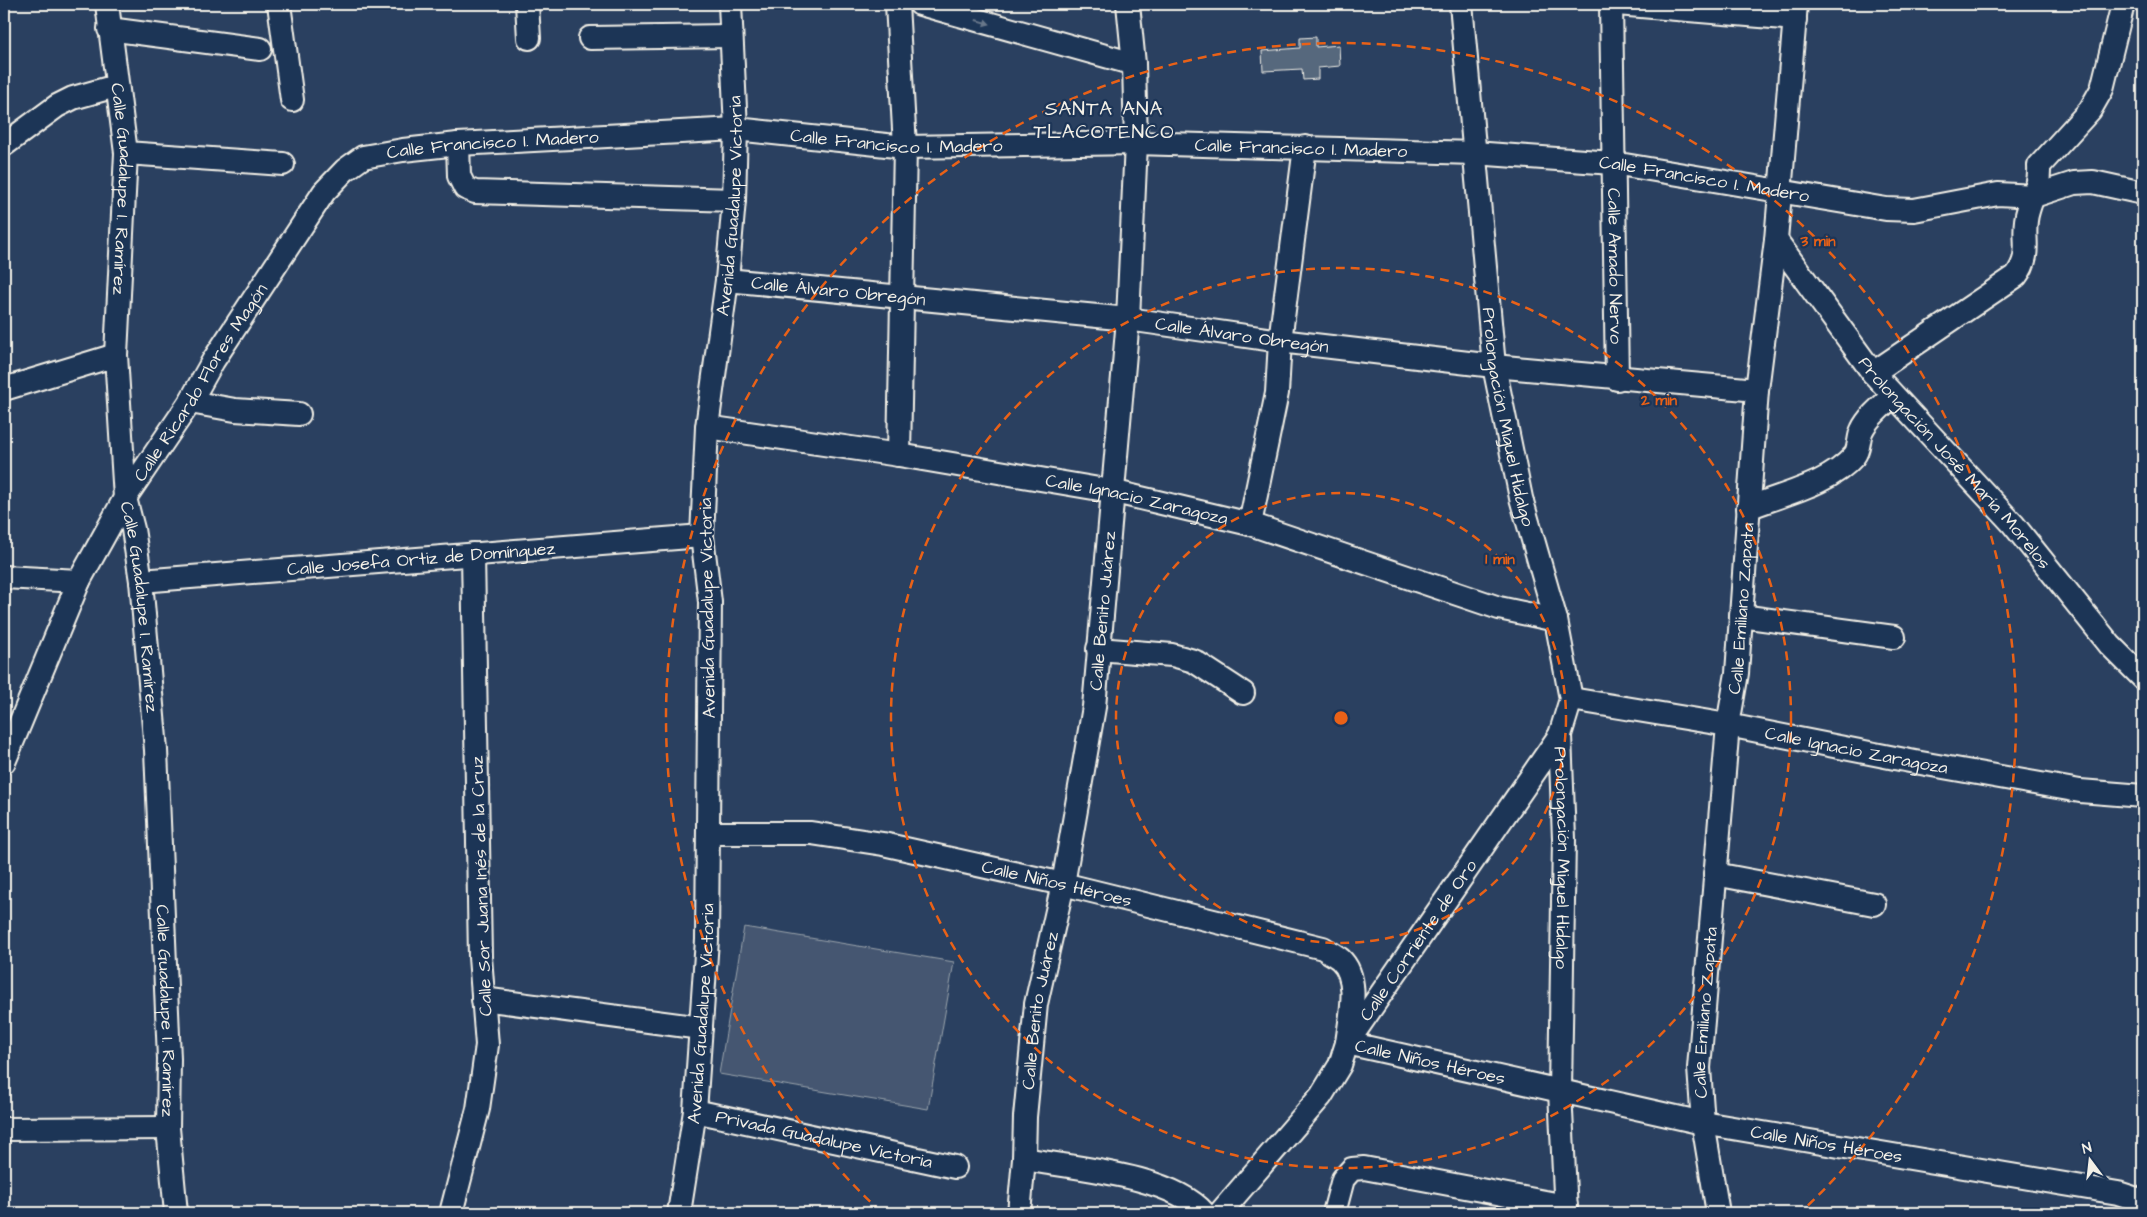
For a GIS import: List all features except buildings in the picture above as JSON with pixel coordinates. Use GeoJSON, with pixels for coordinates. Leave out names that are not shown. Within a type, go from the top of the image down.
{"type":"FeatureCollection","features":[{"type":"Feature","properties":{"kind":"street","name":"Calle Guadalupe I. Ramírez"},"geometry":{"type":"LineString","coordinates":[[107,4],[126,153],[116,355],[124,498],[133,529],[141,581],[156,750],[169,1059],[168,1128],[176,1213]]}},
{"type":"Feature","properties":{"kind":"street"},"geometry":{"type":"LineString","coordinates":[[279,4],[292,100]]}},
{"type":"Feature","properties":{"kind":"street"},"geometry":{"type":"LineString","coordinates":[[527,4],[528,38]]}},
{"type":"Feature","properties":{"kind":"street","name":"Avenida Guadalupe Victoria"},"geometry":{"type":"LineString","coordinates":[[679,1213],[695,1110],[708,940],[710,602],[702,536],[708,427],[727,280],[734,200],[736,129],[730,4]]}},
{"type":"Feature","properties":{"kind":"street"},"geometry":{"type":"LineString","coordinates":[[897,4],[905,146],[904,298],[899,455]]}},
{"type":"Feature","properties":{"kind":"street"},"geometry":{"type":"LineString","coordinates":[[920,4],[1134,64]]}},
{"type":"Feature","properties":{"kind":"street","name":"Calle Benito Juárez"},"geometry":{"type":"LineString","coordinates":[[1019,1213],[1024,1159],[1025,1117],[1036,1004],[1063,884],[1094,707],[1111,491],[1128,319],[1136,143],[1134,64],[1128,4]]}},
{"type":"Feature","properties":{"kind":"street","name":"Prolongación Miguel Hidalgo"},"geometry":{"type":"LineString","coordinates":[[1461,4],[1494,366],[1521,498],[1556,620],[1571,699],[1560,735],[1564,839],[1560,1091],[1566,1209]]}},
{"type":"Feature","properties":{"kind":"street","name":"Calle Amado Nervo"},"geometry":{"type":"LineString","coordinates":[[1611,4],[1617,379]]}},
{"type":"Feature","properties":{"kind":"street"},"geometry":{"type":"LineString","coordinates":[[1617,4],[1796,12]]}},
{"type":"Feature","properties":{"kind":"street"},"geometry":{"type":"LineString","coordinates":[[1873,373],[2016,276],[2025,264],[2027,212],[2040,182],[2039,166],[2090,110],[2102,89],[2122,4]]}},
{"type":"Feature","properties":{"kind":"street","name":"Calle Emiliano Zapata"},"geometry":{"type":"LineString","coordinates":[[1718,1213],[1703,1123],[1699,1068],[1728,725],[1737,673],[1757,390],[1776,240],[1796,12]]}},
{"type":"Feature","properties":{"kind":"street"},"geometry":{"type":"LineString","coordinates":[[109,29],[260,49]]}},
{"type":"Feature","properties":{"kind":"street"},"geometry":{"type":"LineString","coordinates":[[590,38],[731,36]]}},
{"type":"Feature","properties":{"kind":"street"},"geometry":{"type":"LineString","coordinates":[[4,145],[57,106],[73,98],[116,86]]}},
{"type":"Feature","properties":{"kind":"street","name":"Calle Francisco I. Madero"},"geometry":{"type":"LineString","coordinates":[[363,158],[458,144],[736,129],[905,146],[1136,143],[1474,153],[1613,163],[1886,209],[1914,210],[1998,194],[2034,196],[2074,183],[2093,182],[2143,192]]}},
{"type":"Feature","properties":{"kind":"street"},"geometry":{"type":"LineString","coordinates":[[458,144],[459,176],[465,188],[475,192],[734,200]]}},
{"type":"Feature","properties":{"kind":"street"},"geometry":{"type":"LineString","coordinates":[[1250,524],[1277,393],[1280,341],[1305,147]]}},
{"type":"Feature","properties":{"kind":"street"},"geometry":{"type":"LineString","coordinates":[[126,153],[283,164]]}},
{"type":"Feature","properties":{"kind":"street","name":"Calle Ricardo Flores Magón"},"geometry":{"type":"LineString","coordinates":[[4,762],[79,581],[124,498],[190,402],[213,361],[324,192],[345,170],[363,158]]}},
{"type":"Feature","properties":{"kind":"street","name":"Prolongación José María Morelos"},"geometry":{"type":"LineString","coordinates":[[1776,240],[1873,373],[2013,524],[2110,645],[2143,678]]}},
{"type":"Feature","properties":{"kind":"street","name":"Calle Álvaro Obregón"},"geometry":{"type":"LineString","coordinates":[[727,280],[1128,319],[1280,341],[1494,366],[1617,379],[1757,390]]}},
{"type":"Feature","properties":{"kind":"street"},"geometry":{"type":"LineString","coordinates":[[4,389],[116,355]]}},
{"type":"Feature","properties":{"kind":"street"},"geometry":{"type":"LineString","coordinates":[[1748,508],[1824,478],[1843,467],[1856,453],[1862,430],[1872,416],[1893,396]]}},
{"type":"Feature","properties":{"kind":"street"},"geometry":{"type":"LineString","coordinates":[[190,402],[235,410],[299,414]]}},
{"type":"Feature","properties":{"kind":"street","name":"Calle Ignacio Zaragoza"},"geometry":{"type":"LineString","coordinates":[[708,427],[899,455],[1111,491],[1250,524],[1499,608],[1556,620]]}},
{"type":"Feature","properties":{"kind":"street","name":"Calle Josefa Ortiz de Domínguez"},"geometry":{"type":"LineString","coordinates":[[141,581],[702,536]]}},
{"type":"Feature","properties":{"kind":"street","name":"Calle Sor Juana Inés de la Cruz"},"geometry":{"type":"LineString","coordinates":[[451,1213],[479,1100],[487,1045],[483,999],[474,554]]}},
{"type":"Feature","properties":{"kind":"street"},"geometry":{"type":"LineString","coordinates":[[4,577],[79,581]]}},
{"type":"Feature","properties":{"kind":"street"},"geometry":{"type":"LineString","coordinates":[[1741,616],[1894,637]]}},
{"type":"Feature","properties":{"kind":"street"},"geometry":{"type":"LineString","coordinates":[[1098,648],[1172,655],[1194,660],[1243,693]]}},
{"type":"Feature","properties":{"kind":"street","name":"Calle Ignacio Zaragoza"},"geometry":{"type":"LineString","coordinates":[[1571,699],[1728,725],[1915,762],[2080,791],[2143,796]]}},
{"type":"Feature","properties":{"kind":"street","name":"Calle Corriente de Oro"},"geometry":{"type":"LineString","coordinates":[[1220,1213],[1321,1096],[1340,1065],[1347,1043],[1560,735]]}},
{"type":"Feature","properties":{"kind":"street","name":"Calle Niños Héroes"},"geometry":{"type":"LineString","coordinates":[[710,833],[820,834],[883,844],[1063,884],[1323,948],[1341,961],[1351,980],[1352,1003],[1347,1043],[1703,1123],[2110,1191],[2143,1201]]}},
{"type":"Feature","properties":{"kind":"street"},"geometry":{"type":"LineString","coordinates":[[1715,874],[1874,904]]}},
{"type":"Feature","properties":{"kind":"street"},"geometry":{"type":"LineString","coordinates":[[483,999],[701,1028]]}},
{"type":"Feature","properties":{"kind":"street","name":"Privada Guadalupe Victoria"},"geometry":{"type":"LineString","coordinates":[[695,1110],[955,1167]]}},
{"type":"Feature","properties":{"kind":"street"},"geometry":{"type":"LineString","coordinates":[[4,1129],[168,1128]]}},
{"type":"Feature","properties":{"kind":"street"},"geometry":{"type":"LineString","coordinates":[[1024,1159],[1141,1180],[1173,1189],[1198,1205],[1204,1213]]}},
{"type":"Feature","properties":{"kind":"street"},"geometry":{"type":"LineString","coordinates":[[1334,1213],[1343,1180],[1352,1169],[1364,1168],[1566,1209]]}},
{"type":"Feature","properties":{"kind":"shaded area"},"geometry":{"type":"Polygon","coordinates":[[[744,927],[954,962],[928,1109],[719,1074],[744,927]]]}},
{"type":"Feature","properties":{"kind":"district","name":"SANTA ANA TLACOTENCO"},"geometry":{"type":"Point","coordinates":[1104,120]}}]}
